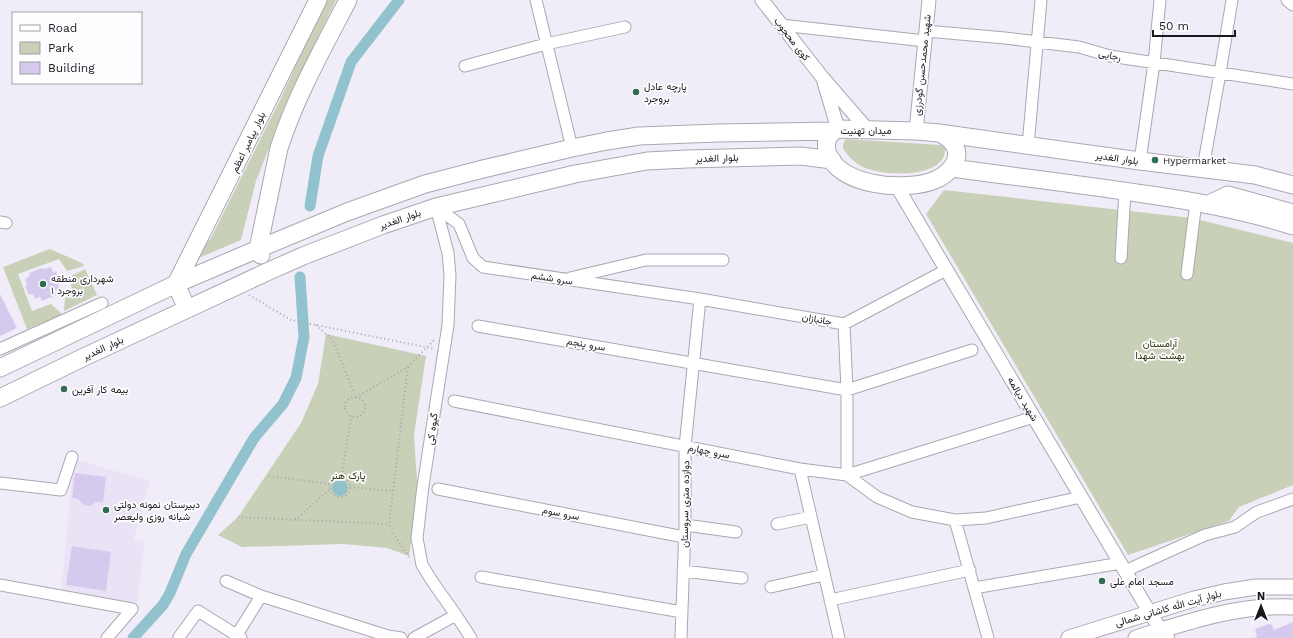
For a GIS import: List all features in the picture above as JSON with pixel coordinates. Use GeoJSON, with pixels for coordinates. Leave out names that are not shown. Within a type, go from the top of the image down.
{"type":"FeatureCollection","features":[{"type":"Feature","properties":{"kind":"main road","name":"بلوار پیامبر اعظم"},"geometry":{"type":"LineString","coordinates":[[176,284],[318,0]]}},
{"type":"Feature","properties":{"kind":"main road"},"geometry":{"type":"LineString","coordinates":[[268,271],[258,249],[279,148],[295,106],[348,0]]}},
{"type":"Feature","properties":{"kind":"main road","name":"میدان تهنیت"},"geometry":{"type":"LineString","coordinates":[[832,160],[829,156],[827,141],[830,134],[835,130],[867,129],[940,133]]}},
{"type":"Feature","properties":{"kind":"main road"},"geometry":{"type":"LineString","coordinates":[[0,368],[176,284],[340,215],[425,184],[572,148],[639,136],[835,130]]}},
{"type":"Feature","properties":{"kind":"main road"},"geometry":{"type":"LineString","coordinates":[[832,160],[845,172],[862,181],[896,185],[930,182],[940,178],[952,168],[956,158],[955,146],[940,133]]}},
{"type":"Feature","properties":{"kind":"main road","name":"بلوار الغدیر"},"geometry":{"type":"LineString","coordinates":[[940,133],[1140,161],[1255,175],[1293,185]]}},
{"type":"Feature","properties":{"kind":"main road","name":"بلوار الغدیر"},"geometry":{"type":"LineString","coordinates":[[0,398],[268,271],[383,225],[436,207],[575,174],[647,161],[801,156],[832,160]]}},
{"type":"Feature","properties":{"kind":"main road"},"geometry":{"type":"LineString","coordinates":[[952,168],[1203,203],[1256,215],[1293,226]]}},
{"type":"Feature","properties":{"kind":"main road"},"geometry":{"type":"LineString","coordinates":[[1209,169],[1228,190],[1293,213]]}},
{"type":"Feature","properties":{"kind":"main road"},"geometry":{"type":"LineString","coordinates":[[1203,203],[1228,190],[1293,202]]}},
{"type":"Feature","properties":{"kind":"main road"},"geometry":{"type":"LineString","coordinates":[[176,284],[187,309]]}},
{"type":"Feature","properties":{"kind":"main road","name":"بلوار آیت الله کاشانی شمالی"},"geometry":{"type":"LineString","coordinates":[[1069,638],[1194,599],[1232,590],[1256,587],[1293,587]]}},
{"type":"Feature","properties":{"kind":"main road","name":"بلوار آیت الله کاشانی شمالی"},"geometry":{"type":"LineString","coordinates":[[1136,638],[1164,634],[1203,618],[1231,611],[1273,607],[1293,607]]}},
{"type":"Feature","properties":{"kind":"street"},"geometry":{"type":"LineString","coordinates":[[536,0],[572,148]]}},
{"type":"Feature","properties":{"kind":"street","name":"کوی محجوب"},"geometry":{"type":"LineString","coordinates":[[762,0],[822,77],[867,129]]}},
{"type":"Feature","properties":{"kind":"street","name":"شهید محمدحسن گودرزی"},"geometry":{"type":"LineString","coordinates":[[916,131],[929,0]]}},
{"type":"Feature","properties":{"kind":"street"},"geometry":{"type":"LineString","coordinates":[[1028,146],[1041,0]]}},
{"type":"Feature","properties":{"kind":"street"},"geometry":{"type":"LineString","coordinates":[[1140,161],[1154,63],[1160,0]]}},
{"type":"Feature","properties":{"kind":"street"},"geometry":{"type":"LineString","coordinates":[[1209,169],[1220,73],[1232,0]]}},
{"type":"Feature","properties":{"kind":"street"},"geometry":{"type":"LineString","coordinates":[[1288,0],[1293,4]]}},
{"type":"Feature","properties":{"kind":"street","name":"رجایی"},"geometry":{"type":"LineString","coordinates":[[781,25],[925,36],[1005,38],[1079,47],[1110,56],[1293,84]]}},
{"type":"Feature","properties":{"kind":"street"},"geometry":{"type":"LineString","coordinates":[[465,66],[546,44],[625,27]]}},
{"type":"Feature","properties":{"kind":"street"},"geometry":{"type":"LineString","coordinates":[[822,77],[835,130]]}},
{"type":"Feature","properties":{"kind":"street","name":"شهید دیالمه"},"geometry":{"type":"LineString","coordinates":[[896,185],[1164,634]]}},
{"type":"Feature","properties":{"kind":"street"},"geometry":{"type":"LineString","coordinates":[[1121,258],[1125,191]]}},
{"type":"Feature","properties":{"kind":"street"},"geometry":{"type":"LineString","coordinates":[[1187,274],[1203,203]]}},
{"type":"Feature","properties":{"kind":"street","name":"سرو ششم"},"geometry":{"type":"LineString","coordinates":[[436,207],[460,224],[473,258],[483,267],[700,299]]}},
{"type":"Feature","properties":{"kind":"street","name":"گیوه کی"},"geometry":{"type":"LineString","coordinates":[[436,207],[448,253],[450,276],[448,325],[423,486],[417,538],[422,565],[471,638]]}},
{"type":"Feature","properties":{"kind":"street"},"geometry":{"type":"LineString","coordinates":[[564,280],[646,260],[723,260]]}},
{"type":"Feature","properties":{"kind":"street","name":"جانبازان"},"geometry":{"type":"LineString","coordinates":[[700,299],[844,324],[946,270]]}},
{"type":"Feature","properties":{"kind":"street","name":"دوازده متری سروستان"},"geometry":{"type":"LineString","coordinates":[[681,638],[685,525],[685,446],[700,299]]}},
{"type":"Feature","properties":{"kind":"street"},"geometry":{"type":"LineString","coordinates":[[0,349],[102,303]]}},
{"type":"Feature","properties":{"kind":"street"},"geometry":{"type":"LineString","coordinates":[[844,324],[847,390],[847,475],[1034,417]]}},
{"type":"Feature","properties":{"kind":"street","name":"سرو پنجم"},"geometry":{"type":"LineString","coordinates":[[478,326],[847,390]]}},
{"type":"Feature","properties":{"kind":"street"},"geometry":{"type":"LineString","coordinates":[[847,390],[972,350]]}},
{"type":"Feature","properties":{"kind":"street","name":"سرو چهارم"},"geometry":{"type":"LineString","coordinates":[[454,401],[800,469],[847,475],[877,497],[912,512],[955,520],[986,518],[1081,497]]}},
{"type":"Feature","properties":{"kind":"street"},"geometry":{"type":"LineString","coordinates":[[0,485],[61,490],[72,457]]}},
{"type":"Feature","properties":{"kind":"street"},"geometry":{"type":"LineString","coordinates":[[800,469],[839,638]]}},
{"type":"Feature","properties":{"kind":"street","name":"سرو سوم"},"geometry":{"type":"LineString","coordinates":[[438,489],[684,537]]}},
{"type":"Feature","properties":{"kind":"street"},"geometry":{"type":"LineString","coordinates":[[974,588],[1123,567],[1205,535],[1235,527],[1257,512],[1293,499]]}},
{"type":"Feature","properties":{"kind":"street"},"geometry":{"type":"LineString","coordinates":[[777,524],[811,517]]}},
{"type":"Feature","properties":{"kind":"street"},"geometry":{"type":"LineString","coordinates":[[955,520],[988,638]]}},
{"type":"Feature","properties":{"kind":"street"},"geometry":{"type":"LineString","coordinates":[[685,525],[736,532]]}},
{"type":"Feature","properties":{"kind":"street"},"geometry":{"type":"LineString","coordinates":[[830,600],[970,570]]}},
{"type":"Feature","properties":{"kind":"street"},"geometry":{"type":"LineString","coordinates":[[683,571],[742,578]]}},
{"type":"Feature","properties":{"kind":"street"},"geometry":{"type":"LineString","coordinates":[[771,587],[824,575]]}},
{"type":"Feature","properties":{"kind":"street"},"geometry":{"type":"LineString","coordinates":[[481,577],[682,612]]}},
{"type":"Feature","properties":{"kind":"street"},"geometry":{"type":"LineString","coordinates":[[226,581],[261,596],[386,637],[401,638]]}},
{"type":"Feature","properties":{"kind":"street"},"geometry":{"type":"LineString","coordinates":[[0,584],[132,609],[107,638]]}},
{"type":"Feature","properties":{"kind":"street"},"geometry":{"type":"LineString","coordinates":[[179,637],[198,611],[237,637],[261,596]]}},
{"type":"Feature","properties":{"kind":"street"},"geometry":{"type":"LineString","coordinates":[[414,638],[456,615]]}},
{"type":"Feature","properties":{"kind":"path"},"geometry":{"type":"LineString","coordinates":[[234,287],[291,320],[444,351]]}},
{"type":"Feature","properties":{"kind":"path"},"geometry":{"type":"LineString","coordinates":[[316,324],[332,339],[356,397]]}},
{"type":"Feature","properties":{"kind":"path"},"geometry":{"type":"LineString","coordinates":[[356,397],[408,367],[448,325]]}},
{"type":"Feature","properties":{"kind":"path"},"geometry":{"type":"LineString","coordinates":[[408,367],[389,524],[398,541],[409,556],[422,565]]}},
{"type":"Feature","properties":{"kind":"path"},"geometry":{"type":"LineString","coordinates":[[351,397],[361,398],[364,402],[364,412],[356,417],[351,416],[347,414],[345,409],[347,400],[351,397]]}},
{"type":"Feature","properties":{"kind":"path"},"geometry":{"type":"LineString","coordinates":[[342,477],[351,416]]}},
{"type":"Feature","properties":{"kind":"path"},"geometry":{"type":"LineString","coordinates":[[269,476],[330,484]]}},
{"type":"Feature","properties":{"kind":"path"},"geometry":{"type":"LineString","coordinates":[[337,477],[342,477],[349,482],[349,492],[346,496],[336,497],[332,494],[330,484],[337,477]]}},
{"type":"Feature","properties":{"kind":"path"},"geometry":{"type":"LineString","coordinates":[[350,487],[393,491]]}},
{"type":"Feature","properties":{"kind":"path"},"geometry":{"type":"LineString","coordinates":[[295,520],[330,489]]}},
{"type":"Feature","properties":{"kind":"path"},"geometry":{"type":"LineString","coordinates":[[238,517],[389,524]]}},
{"type":"Feature","properties":{"kind":"shaded area","name":"دبیرستان نمونه دولتی شبانه روزی ولیعصر"},"geometry":{"type":"Polygon","coordinates":[[[74,459],[150,481],[134,539],[145,542],[137,606],[61,592],[74,459]]]}},
{"type":"Feature","properties":{"kind":"green space"},"geometry":{"type":"Polygon","coordinates":[[[326,0],[336,0],[289,97],[256,181],[241,240],[194,260],[211,238],[282,96],[326,0]]]}},
{"type":"Feature","properties":{"kind":"green space"},"geometry":{"type":"Polygon","coordinates":[[[846,139],[940,145],[945,148],[943,158],[936,165],[926,170],[913,173],[886,173],[865,168],[855,162],[844,149],[843,144],[846,139]]]}},
{"type":"Feature","properties":{"kind":"green space","name":"آرامستان بهشت شهدا"},"geometry":{"type":"Polygon","coordinates":[[[944,190],[1192,218],[1293,243],[1293,485],[1239,507],[1229,521],[1128,555],[926,214],[944,190]]]}},
{"type":"Feature","properties":{"kind":"green space"},"geometry":{"type":"Polygon","coordinates":[[[50,249],[82,263],[84,266],[67,271],[59,259],[18,274],[32,311],[51,304],[63,315],[27,329],[3,267],[50,249]]]}},
{"type":"Feature","properties":{"kind":"green space"},"geometry":{"type":"Polygon","coordinates":[[[85,269],[97,295],[64,311],[65,299],[72,289],[69,277],[85,269]]]}},
{"type":"Feature","properties":{"kind":"green space","name":"پارک هنر"},"geometry":{"type":"Polygon","coordinates":[[[326,334],[426,356],[414,435],[418,496],[409,556],[387,548],[343,544],[242,547],[218,535],[238,517],[301,423],[318,384],[326,334]]]}},
{"type":"Feature","properties":{"kind":"water"},"geometry":{"type":"Polygon","coordinates":[[[340,480],[346,482],[348,488],[346,494],[340,496],[334,494],[332,488],[334,482],[340,480]]]}},
{"type":"Feature","properties":{"kind":"building","name":"شهرداری منطقه ۱ بروجرد"},"geometry":{"type":"Polygon","coordinates":[[[51,267],[53,273],[56,271],[61,283],[58,285],[60,289],[54,291],[56,295],[42,301],[40,297],[35,299],[33,294],[29,295],[25,286],[27,285],[25,279],[30,276],[29,273],[42,268],[45,269],[51,267]]]}},
{"type":"Feature","properties":{"kind":"building"},"geometry":{"type":"Polygon","coordinates":[[[0,294],[17,328],[0,336],[0,294]]]}},
{"type":"Feature","properties":{"kind":"building"},"geometry":{"type":"Polygon","coordinates":[[[75,473],[106,477],[103,502],[96,502],[90,506],[84,505],[78,499],[72,498],[75,473]]]}},
{"type":"Feature","properties":{"kind":"building"},"geometry":{"type":"Polygon","coordinates":[[[72,546],[111,552],[106,591],[66,585],[72,546]]]}},
{"type":"Feature","properties":{"kind":"building"},"geometry":{"type":"Polygon","coordinates":[[[1293,622],[1293,638],[1254,638],[1257,636],[1255,629],[1271,623],[1274,630],[1293,622]]]}},
{"type":"Feature","properties":{"kind":"waterway"},"geometry":{"type":"LineString","coordinates":[[310,206],[318,156],[351,62],[399,0]]}},
{"type":"Feature","properties":{"kind":"waterway"},"geometry":{"type":"LineString","coordinates":[[133,638],[163,605],[170,593],[186,554],[254,438],[283,404],[296,378],[304,337],[300,277]]}},
{"type":"Feature","properties":{"kind":"place","name":"پارچه عادل بروجرد"},"geometry":{"type":"Point","coordinates":[636,92]}},
{"type":"Feature","properties":{"kind":"place","name":"Hypermarket"},"geometry":{"type":"Point","coordinates":[1155,160]}},
{"type":"Feature","properties":{"kind":"place","name":"شهرداری منطقه ۱ بروجرد"},"geometry":{"type":"Point","coordinates":[43,284]}},
{"type":"Feature","properties":{"kind":"place","name":"بیمه کار آفرین"},"geometry":{"type":"Point","coordinates":[64,389]}},
{"type":"Feature","properties":{"kind":"place","name":"دبیرستان نمونه دولتی شبانه روزی ولیعصر"},"geometry":{"type":"Point","coordinates":[106,510]}},
{"type":"Feature","properties":{"kind":"place","name":"مسجد امام علی"},"geometry":{"type":"Point","coordinates":[1102,581]}}]}
